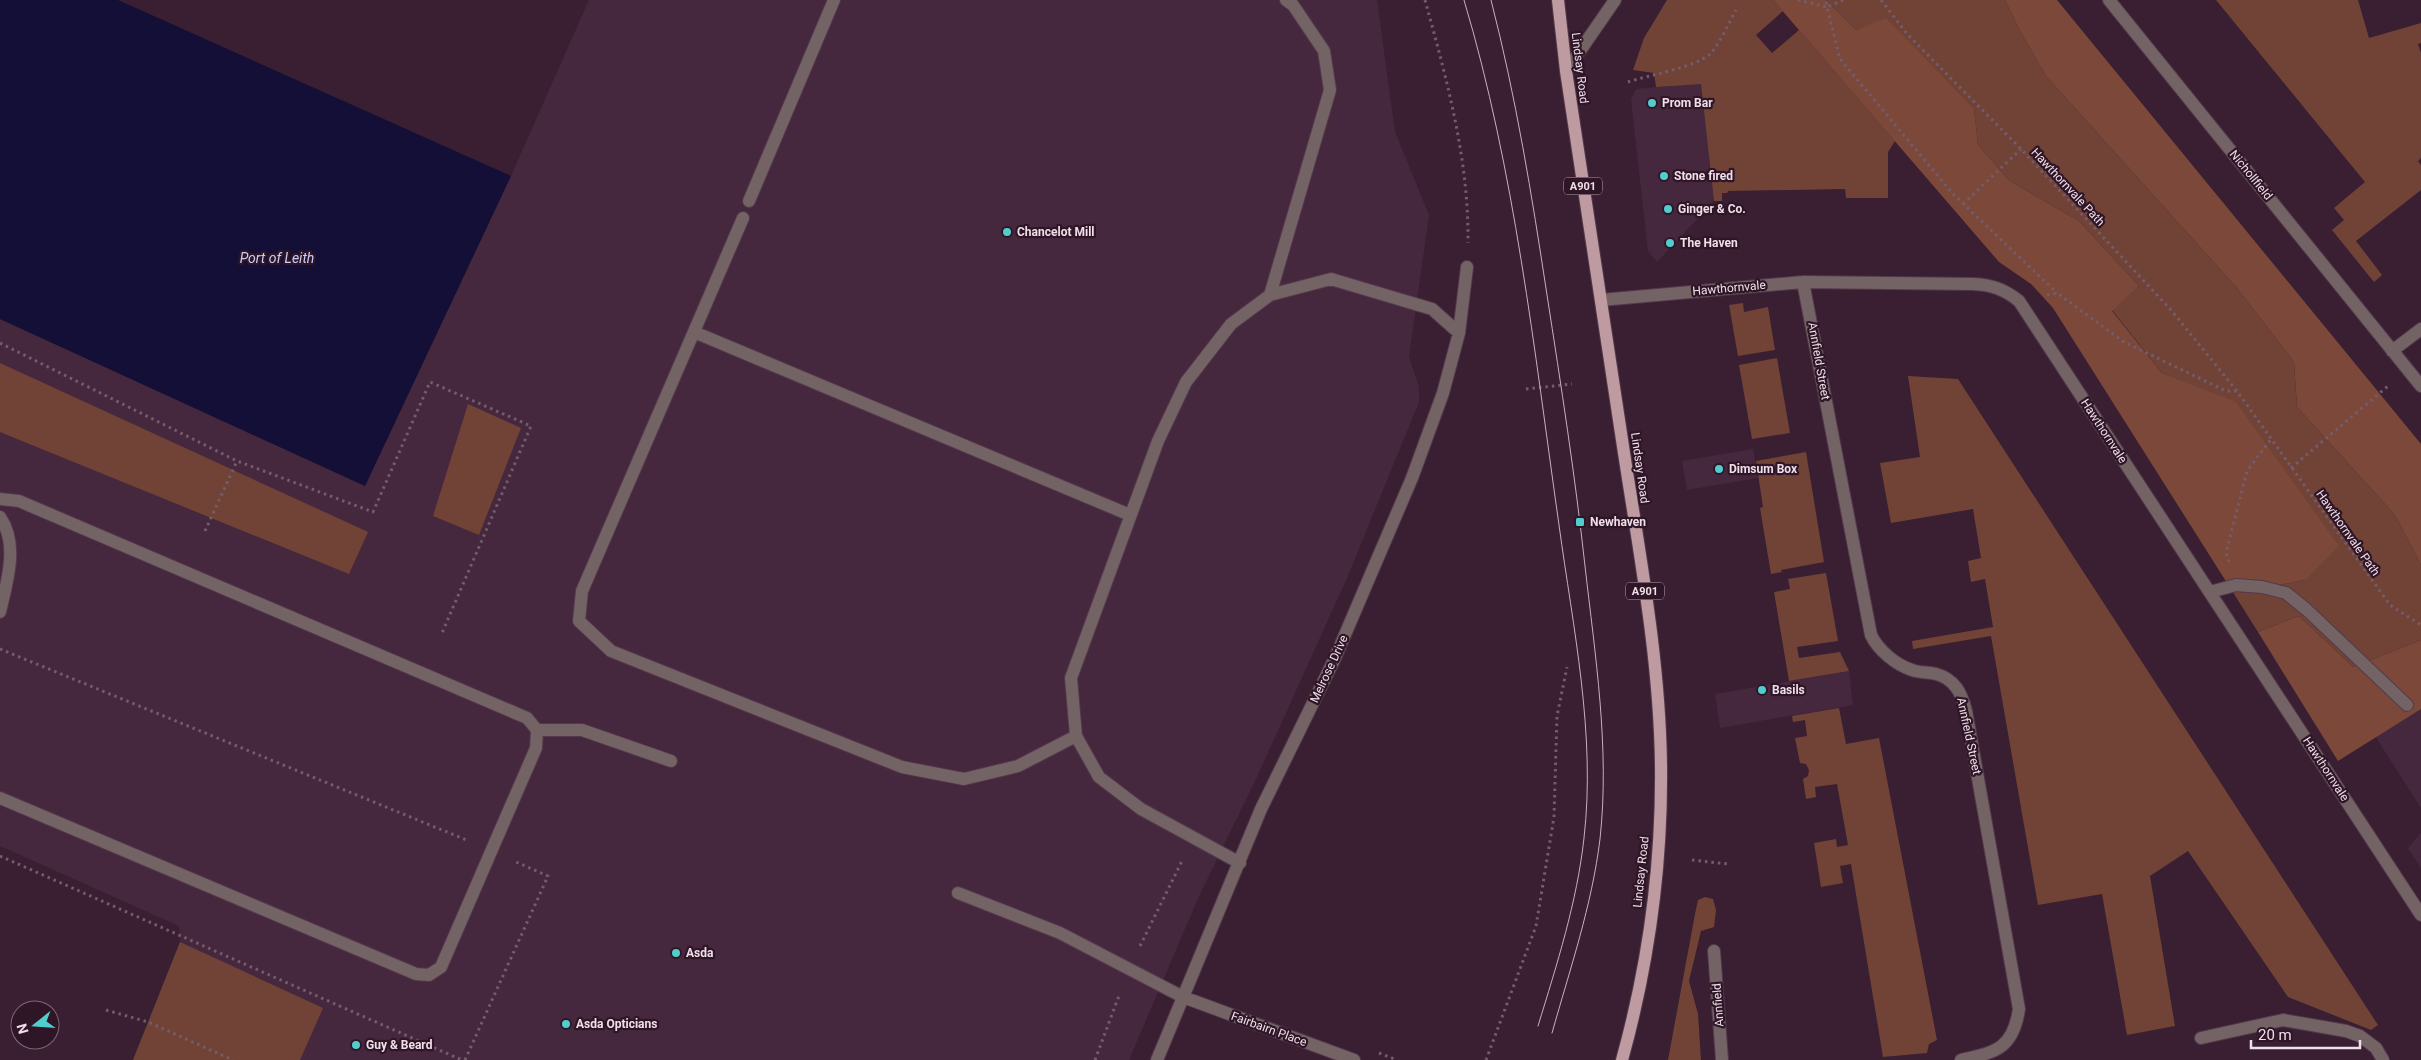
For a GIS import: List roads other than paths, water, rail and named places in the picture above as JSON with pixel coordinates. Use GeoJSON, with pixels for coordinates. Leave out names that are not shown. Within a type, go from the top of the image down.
{"type":"FeatureCollection","features":[{"type":"Feature","properties":{"kind":"main road","name":"Lindsay Road"},"geometry":{"type":"LineString","coordinates":[[1558,0],[1566,71],[1646,602],[1656,688],[1661,768],[1658,846],[1649,928],[1640,984],[1622,1060]]}},
{"type":"Feature","properties":{"kind":"street"},"geometry":{"type":"LineString","coordinates":[[749,201],[834,0]]}},
{"type":"Feature","properties":{"kind":"street"},"geometry":{"type":"LineString","coordinates":[[1270,296],[1330,90],[1324,51],[1293,5],[1286,0]]}},
{"type":"Feature","properties":{"kind":"street"},"geometry":{"type":"LineString","coordinates":[[1566,71],[1615,0]]}},
{"type":"Feature","properties":{"kind":"street","name":"Nichollfield"},"geometry":{"type":"LineString","coordinates":[[2109,0],[2421,386]]}},
{"type":"Feature","properties":{"kind":"street"},"geometry":{"type":"LineString","coordinates":[[743,218],[582,591],[579,621],[611,651],[902,767],[964,779],[1018,766],[1076,736]]}},
{"type":"Feature","properties":{"kind":"street","name":"Melrose Drive"},"geometry":{"type":"LineString","coordinates":[[1156,1060],[1262,809],[1335,658],[1412,478],[1443,393],[1459,333],[1467,266]]}},
{"type":"Feature","properties":{"kind":"street"},"geometry":{"type":"LineString","coordinates":[[1240,863],[1141,809],[1099,777],[1076,736],[1071,678],[1158,442],[1186,382],[1231,324],[1270,296],[1331,279],[1432,309],[1459,333]]}},
{"type":"Feature","properties":{"kind":"street","name":"Hawthornvale"},"geometry":{"type":"LineString","coordinates":[[1600,300],[1804,282],[1992,285],[2006,290],[2019,300],[2421,915]]}},
{"type":"Feature","properties":{"kind":"street","name":"Annfield Street"},"geometry":{"type":"LineString","coordinates":[[1804,282],[1871,635],[1879,649],[1905,667],[1913,671],[1934,673],[1950,680],[1962,695],[1966,711],[2019,1009],[2017,1026],[2004,1045],[1994,1052],[1961,1060]]}},
{"type":"Feature","properties":{"kind":"street"},"geometry":{"type":"LineString","coordinates":[[2392,351],[2421,329]]}},
{"type":"Feature","properties":{"kind":"street"},"geometry":{"type":"LineString","coordinates":[[694,332],[1130,515]]}},
{"type":"Feature","properties":{"kind":"street"},"geometry":{"type":"LineString","coordinates":[[0,499],[19,501],[527,718],[537,730],[536,748],[441,967],[429,975],[416,974],[0,798]]}},
{"type":"Feature","properties":{"kind":"street"},"geometry":{"type":"LineString","coordinates":[[0,517],[6,525],[11,546],[0,612]]}},
{"type":"Feature","properties":{"kind":"street"},"geometry":{"type":"LineString","coordinates":[[2210,592],[2236,585],[2262,586],[2286,593],[2307,610],[2408,704]]}},
{"type":"Feature","properties":{"kind":"street"},"geometry":{"type":"LineString","coordinates":[[537,730],[582,730],[671,761]]}},
{"type":"Feature","properties":{"kind":"street","name":"Fairbairn Place"},"geometry":{"type":"LineString","coordinates":[[958,893],[1060,933],[1183,997],[1354,1060]]}},
{"type":"Feature","properties":{"kind":"street","name":"Annfield"},"geometry":{"type":"LineString","coordinates":[[1714,951],[1722,1060]]}},
{"type":"Feature","properties":{"kind":"street"},"geometry":{"type":"LineString","coordinates":[[2201,1038],[2283,1020],[2360,1036],[2376,1048],[2383,1060]]}},
{"type":"Feature","properties":{"kind":"water","name":"Port of Leith"},"geometry":{"type":"Polygon","coordinates":[[[0,0],[118,0],[511,176],[365,486],[0,319],[0,0]]]}},
{"type":"Feature","properties":{"kind":"tram line"},"geometry":{"type":"LineString","coordinates":[[1464,0],[1482,64],[1510,195],[1531,327],[1576,642],[1585,720],[1587,799],[1581,862],[1565,933],[1538,1026]]}},
{"type":"Feature","properties":{"kind":"tram line"},"geometry":{"type":"LineString","coordinates":[[1491,0],[1523,147],[1535,221],[1572,464],[1600,702],[1603,770],[1603,805],[1600,839],[1592,888],[1580,937],[1552,1033]]}},
{"type":"Feature","properties":{"kind":"place","name":"Prom Bar"},"geometry":{"type":"Point","coordinates":[1652,103]}},
{"type":"Feature","properties":{"kind":"place","name":"Stone fired"},"geometry":{"type":"Point","coordinates":[1664,176]}},
{"type":"Feature","properties":{"kind":"place","name":"Ginger & Co."},"geometry":{"type":"Point","coordinates":[1668,209]}},
{"type":"Feature","properties":{"kind":"place","name":"Chancelot Mill"},"geometry":{"type":"Point","coordinates":[1007,232]}},
{"type":"Feature","properties":{"kind":"place","name":"The Haven"},"geometry":{"type":"Point","coordinates":[1670,243]}},
{"type":"Feature","properties":{"kind":"place","name":"Dimsum Box"},"geometry":{"type":"Point","coordinates":[1719,469]}},
{"type":"Feature","properties":{"kind":"place","name":"Newhaven"},"geometry":{"type":"Point","coordinates":[1580,522]}},
{"type":"Feature","properties":{"kind":"place","name":"Basils"},"geometry":{"type":"Point","coordinates":[1762,690]}},
{"type":"Feature","properties":{"kind":"place","name":"Asda"},"geometry":{"type":"Point","coordinates":[676,953]}},
{"type":"Feature","properties":{"kind":"place","name":"Asda Opticians"},"geometry":{"type":"Point","coordinates":[566,1024]}},
{"type":"Feature","properties":{"kind":"place","name":"Guy & Beard"},"geometry":{"type":"Point","coordinates":[356,1045]}}]}
